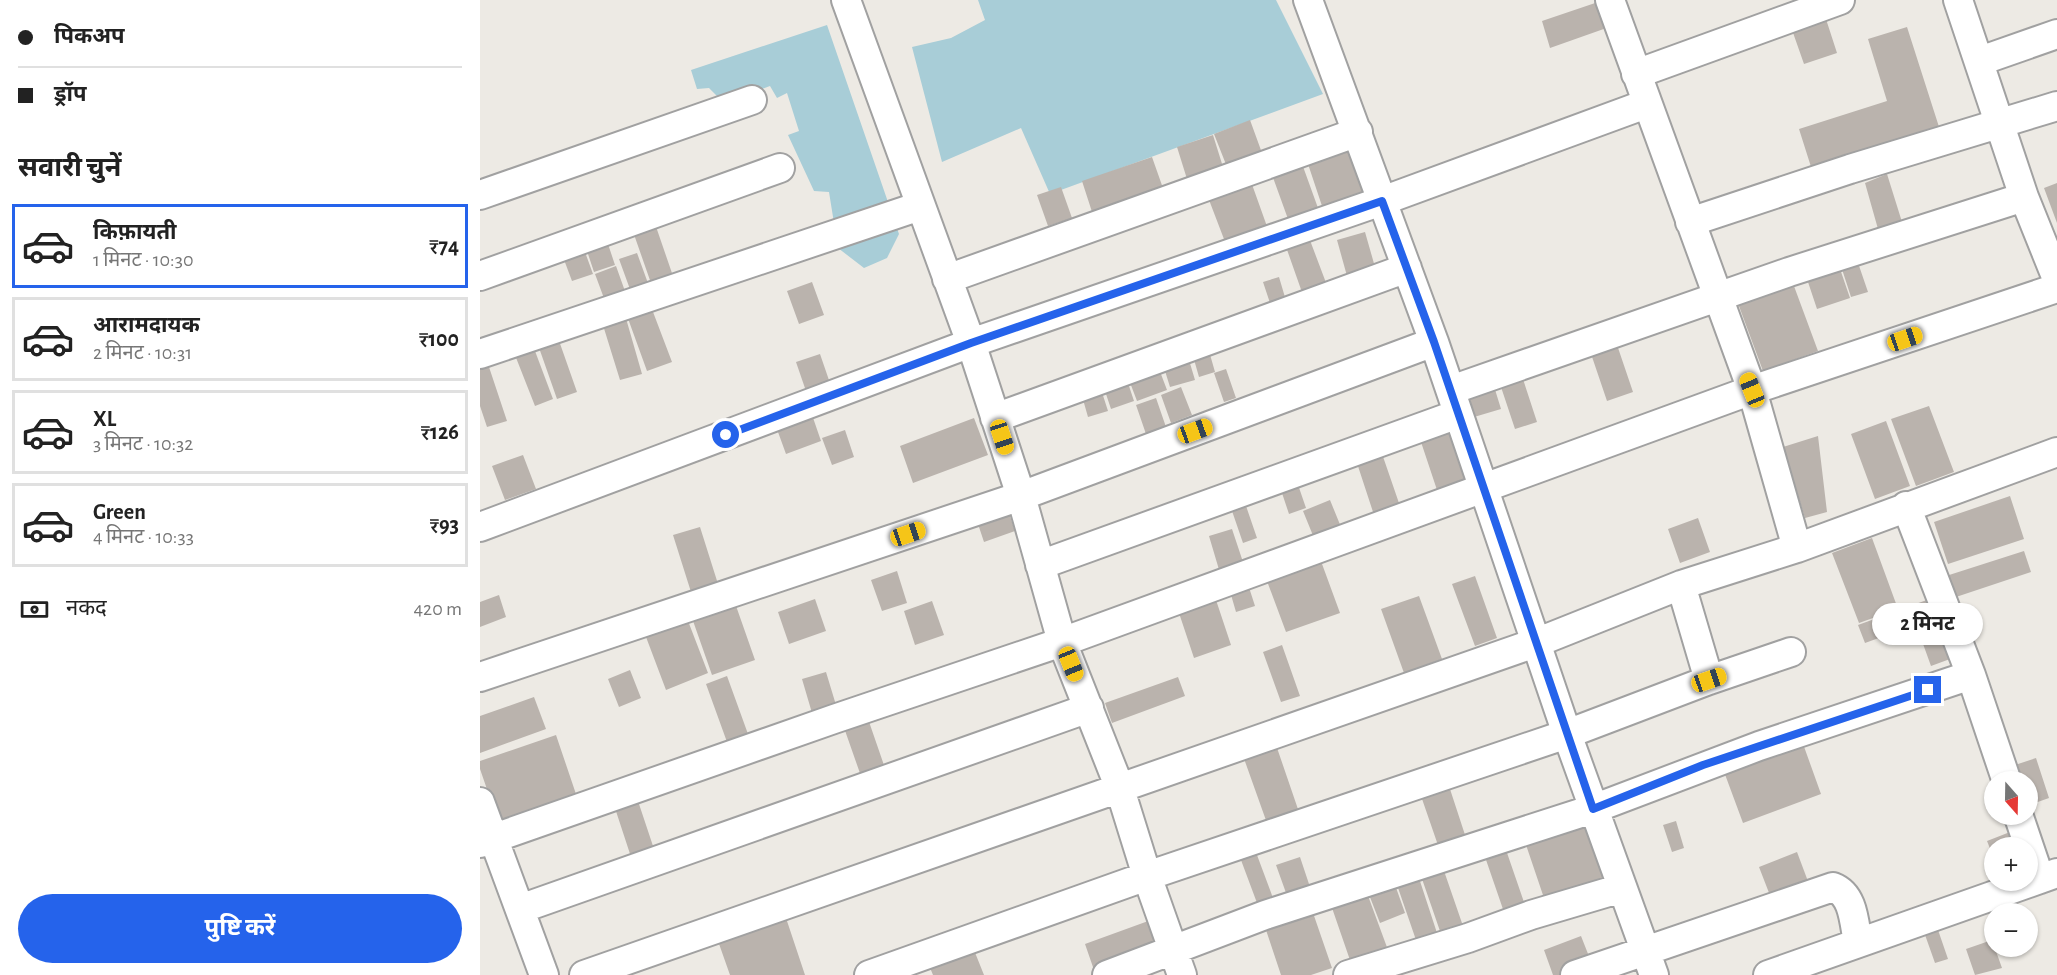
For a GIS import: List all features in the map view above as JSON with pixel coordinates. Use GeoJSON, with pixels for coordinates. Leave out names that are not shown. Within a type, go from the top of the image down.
{"type":"FeatureCollection","features":[{"type":"Feature","properties":{"kind":"street"},"geometry":{"type":"LineString","coordinates":[[846,0],[971,343],[1021,496],[1062,642],[1119,786],[1147,876],[1178,963]]}},
{"type":"Feature","properties":{"kind":"street"},"geometry":{"type":"LineString","coordinates":[[1308,0],[1434,342],[1593,809],[1650,963]]}},
{"type":"Feature","properties":{"kind":"street"},"geometry":{"type":"LineString","coordinates":[[1610,0],[1752,390],[1797,548]]}},
{"type":"Feature","properties":{"kind":"street"},"geometry":{"type":"LineString","coordinates":[[1636,74],[1840,0]]}},
{"type":"Feature","properties":{"kind":"street"},"geometry":{"type":"LineString","coordinates":[[1958,0],[2002,125],[2024,197],[2057,279]]}},
{"type":"Feature","properties":{"kind":"street"},"geometry":{"type":"LineString","coordinates":[[1980,61],[2057,34]]}},
{"type":"Feature","properties":{"kind":"street"},"geometry":{"type":"LineString","coordinates":[[480,195],[752,100]]}},
{"type":"Feature","properties":{"kind":"street"},"geometry":{"type":"LineString","coordinates":[[480,527],[971,343],[1382,201],[1646,104]]}},
{"type":"Feature","properties":{"kind":"street"},"geometry":{"type":"LineString","coordinates":[[1690,222],[1850,169],[2002,125],[2057,106]]}},
{"type":"Feature","properties":{"kind":"street"},"geometry":{"type":"LineString","coordinates":[[947,279],[1358,132]]}},
{"type":"Feature","properties":{"kind":"street"},"geometry":{"type":"LineString","coordinates":[[480,276],[780,168]]}},
{"type":"Feature","properties":{"kind":"street"},"geometry":{"type":"LineString","coordinates":[[1040,565],[1717,298],[1789,272],[2024,197]]}},
{"type":"Feature","properties":{"kind":"street"},"geometry":{"type":"LineString","coordinates":[[480,354],[920,206]]}},
{"type":"Feature","properties":{"kind":"street"},"geometry":{"type":"LineString","coordinates":[[996,418],[1407,268]]}},
{"type":"Feature","properties":{"kind":"street"},"geometry":{"type":"LineString","coordinates":[[487,841],[834,718],[1062,642],[1752,390],[2057,288]]}},
{"type":"Feature","properties":{"kind":"street"},"geometry":{"type":"LineString","coordinates":[[480,677],[1021,496],[1434,342]]}},
{"type":"Feature","properties":{"kind":"street"},"geometry":{"type":"LineString","coordinates":[[584,975],[1119,786],[1538,642],[1681,585],[1797,548],[2057,452]]}},
{"type":"Feature","properties":{"kind":"street"},"geometry":{"type":"LineString","coordinates":[[1906,506],[1971,675],[2003,771]]}},
{"type":"Feature","properties":{"kind":"street"},"geometry":{"type":"LineString","coordinates":[[1681,585],[1709,680]]}},
{"type":"Feature","properties":{"kind":"street"},"geometry":{"type":"LineString","coordinates":[[869,975],[1147,876],[1567,734],[1709,680],[1791,652]]}},
{"type":"Feature","properties":{"kind":"street"},"geometry":{"type":"LineString","coordinates":[[1107,975],[1178,963],[1265,915],[1593,809],[1760,746],[1971,675]]}},
{"type":"Feature","properties":{"kind":"street"},"geometry":{"type":"LineString","coordinates":[[520,909],[1089,708]]}},
{"type":"Feature","properties":{"kind":"street"},"geometry":{"type":"LineString","coordinates":[[480,802],[487,841],[520,909],[544,975]]}},
{"type":"Feature","properties":{"kind":"street"},"geometry":{"type":"LineString","coordinates":[[1768,975],[2048,876],[2023,825]]}},
{"type":"Feature","properties":{"kind":"street"},"geometry":{"type":"LineString","coordinates":[[1575,975],[1650,963],[1833,887],[1842,890],[1848,898],[1858,942]]}},
{"type":"Feature","properties":{"kind":"street"},"geometry":{"type":"LineString","coordinates":[[1348,975],[1622,888]]}},
{"type":"Feature","properties":{"kind":"water"},"geometry":{"type":"Polygon","coordinates":[[[978,0],[1276,0],[1323,94],[1050,194],[1021,128],[942,162],[912,47],[951,38],[985,20],[978,0]]]}},
{"type":"Feature","properties":{"kind":"water"},"geometry":{"type":"Polygon","coordinates":[[[827,25],[899,234],[887,258],[864,268],[838,248],[829,192],[814,191],[788,135],[799,131],[787,93],[777,98],[770,86],[734,99],[718,97],[709,88],[697,89],[691,70],[827,25]]]}},
{"type":"Feature","properties":{"kind":"building"},"geometry":{"type":"Polygon","coordinates":[[[1604,0],[1615,25],[1550,48],[1542,21],[1604,0]]]}},
{"type":"Feature","properties":{"kind":"building"},"geometry":{"type":"Polygon","coordinates":[[[1825,16],[1837,53],[1804,64],[1791,27],[1825,16]]]}},
{"type":"Feature","properties":{"kind":"building"},"geometry":{"type":"Polygon","coordinates":[[[1907,27],[1940,130],[1812,170],[1799,129],[1887,101],[1868,39],[1907,27]]]}},
{"type":"Feature","properties":{"kind":"building"},"geometry":{"type":"Polygon","coordinates":[[[1250,120],[1262,153],[1227,167],[1214,134],[1250,120]]]}},
{"type":"Feature","properties":{"kind":"building"},"geometry":{"type":"Polygon","coordinates":[[[1213,135],[1223,167],[1187,179],[1177,147],[1213,135]]]}},
{"type":"Feature","properties":{"kind":"building"},"geometry":{"type":"Polygon","coordinates":[[[1356,138],[1375,195],[1324,212],[1305,155],[1356,138]]]}},
{"type":"Feature","properties":{"kind":"building"},"geometry":{"type":"Polygon","coordinates":[[[1152,157],[1164,191],[1093,215],[1082,181],[1152,157]]]}},
{"type":"Feature","properties":{"kind":"building"},"geometry":{"type":"Polygon","coordinates":[[[1301,161],[1318,208],[1288,219],[1271,172],[1301,161]]]}},
{"type":"Feature","properties":{"kind":"building"},"geometry":{"type":"Polygon","coordinates":[[[1887,174],[1902,222],[1878,229],[1865,183],[1887,174]]]}},
{"type":"Feature","properties":{"kind":"building"},"geometry":{"type":"Polygon","coordinates":[[[1249,176],[1269,232],[1227,247],[1206,192],[1249,176]]]}},
{"type":"Feature","properties":{"kind":"building"},"geometry":{"type":"Polygon","coordinates":[[[2057,183],[2057,223],[2044,188],[2057,183]]]}},
{"type":"Feature","properties":{"kind":"building"},"geometry":{"type":"Polygon","coordinates":[[[1061,187],[1072,218],[1048,226],[1037,195],[1061,187]]]}},
{"type":"Feature","properties":{"kind":"building"},"geometry":{"type":"Polygon","coordinates":[[[652,215],[674,279],[652,286],[630,223],[652,215]]]}},
{"type":"Feature","properties":{"kind":"building"},"geometry":{"type":"Polygon","coordinates":[[[604,232],[615,265],[594,272],[583,239],[604,232]]]}},
{"type":"Feature","properties":{"kind":"building"},"geometry":{"type":"Polygon","coordinates":[[[1365,232],[1375,267],[1347,276],[1337,240],[1365,232]]]}},
{"type":"Feature","properties":{"kind":"building"},"geometry":{"type":"Polygon","coordinates":[[[1308,235],[1328,288],[1304,298],[1285,244],[1308,235]]]}},
{"type":"Feature","properties":{"kind":"building"},"geometry":{"type":"Polygon","coordinates":[[[581,241],[593,274],[572,281],[560,249],[581,241]]]}},
{"type":"Feature","properties":{"kind":"building"},"geometry":{"type":"Polygon","coordinates":[[[637,253],[649,286],[631,292],[619,259],[637,253]]]}},
{"type":"Feature","properties":{"kind":"building"},"geometry":{"type":"Polygon","coordinates":[[[1856,257],[1868,292],[1851,297],[1840,263],[1856,257]]]}},
{"type":"Feature","properties":{"kind":"building"},"geometry":{"type":"Polygon","coordinates":[[[1838,263],[1850,298],[1817,309],[1805,273],[1838,263]]]}},
{"type":"Feature","properties":{"kind":"building"},"geometry":{"type":"Polygon","coordinates":[[[616,266],[626,294],[605,301],[595,274],[616,266]]]}},
{"type":"Feature","properties":{"kind":"building"},"geometry":{"type":"Polygon","coordinates":[[[1279,277],[1287,304],[1272,309],[1263,282],[1279,277]]]}},
{"type":"Feature","properties":{"kind":"building"},"geometry":{"type":"Polygon","coordinates":[[[1791,278],[1818,351],[1763,371],[1736,298],[1791,278]]]}},
{"type":"Feature","properties":{"kind":"building"},"geometry":{"type":"Polygon","coordinates":[[[812,282],[824,315],[799,324],[787,291],[812,282]]]}},
{"type":"Feature","properties":{"kind":"building"},"geometry":{"type":"Polygon","coordinates":[[[650,304],[672,362],[647,371],[626,313],[650,304]]]}},
{"type":"Feature","properties":{"kind":"building"},"geometry":{"type":"Polygon","coordinates":[[[625,315],[642,374],[620,380],[602,322],[625,315]]]}},
{"type":"Feature","properties":{"kind":"building"},"geometry":{"type":"Polygon","coordinates":[[[557,335],[577,392],[557,399],[537,342],[557,335]]]}},
{"type":"Feature","properties":{"kind":"building"},"geometry":{"type":"Polygon","coordinates":[[[1614,336],[1633,392],[1607,401],[1588,345],[1614,336]]]}},
{"type":"Feature","properties":{"kind":"building"},"geometry":{"type":"Polygon","coordinates":[[[532,343],[553,399],[535,406],[513,350],[532,343]]]}},
{"type":"Feature","properties":{"kind":"building"},"geometry":{"type":"Polygon","coordinates":[[[1207,344],[1215,372],[1199,377],[1191,349],[1207,344]]]}},
{"type":"Feature","properties":{"kind":"building"},"geometry":{"type":"Polygon","coordinates":[[[1186,350],[1195,380],[1170,387],[1161,358],[1186,350]]]}},
{"type":"Feature","properties":{"kind":"building"},"geometry":{"type":"Polygon","coordinates":[[[820,354],[831,386],[807,394],[796,362],[820,354]]]}},
{"type":"Feature","properties":{"kind":"building"},"geometry":{"type":"Polygon","coordinates":[[[487,361],[507,421],[487,427],[480,406],[480,364],[487,361]]]}},
{"type":"Feature","properties":{"kind":"building"},"geometry":{"type":"Polygon","coordinates":[[[1156,361],[1167,390],[1137,401],[1126,372],[1156,361]]]}},
{"type":"Feature","properties":{"kind":"building"},"geometry":{"type":"Polygon","coordinates":[[[1226,369],[1236,398],[1224,402],[1214,373],[1226,369]]]}},
{"type":"Feature","properties":{"kind":"building"},"geometry":{"type":"Polygon","coordinates":[[[1521,373],[1537,422],[1515,429],[1499,381],[1521,373]]]}},
{"type":"Feature","properties":{"kind":"building"},"geometry":{"type":"Polygon","coordinates":[[[1125,374],[1134,401],[1111,409],[1102,382],[1125,374]]]}},
{"type":"Feature","properties":{"kind":"building"},"geometry":{"type":"Polygon","coordinates":[[[1099,383],[1108,411],[1088,417],[1080,389],[1099,383]]]}},
{"type":"Feature","properties":{"kind":"building"},"geometry":{"type":"Polygon","coordinates":[[[1493,383],[1501,409],[1464,420],[1457,395],[1493,383]]]}},
{"type":"Feature","properties":{"kind":"building"},"geometry":{"type":"Polygon","coordinates":[[[1181,387],[1192,415],[1171,423],[1161,395],[1181,387]]]}},
{"type":"Feature","properties":{"kind":"building"},"geometry":{"type":"Polygon","coordinates":[[[1156,398],[1166,427],[1146,434],[1136,405],[1156,398]]]}},
{"type":"Feature","properties":{"kind":"building"},"geometry":{"type":"Polygon","coordinates":[[[1929,406],[1954,472],[1916,486],[1891,419],[1929,406]]]}},
{"type":"Feature","properties":{"kind":"building"},"geometry":{"type":"Polygon","coordinates":[[[810,409],[821,441],[786,454],[774,421],[810,409]]]}},
{"type":"Feature","properties":{"kind":"building"},"geometry":{"type":"Polygon","coordinates":[[[974,418],[988,455],[913,483],[900,446],[974,418]]]}},
{"type":"Feature","properties":{"kind":"building"},"geometry":{"type":"Polygon","coordinates":[[[1452,419],[1472,478],[1437,490],[1417,430],[1452,419]]]}},
{"type":"Feature","properties":{"kind":"building"},"geometry":{"type":"Polygon","coordinates":[[[1886,421],[1910,486],[1875,499],[1851,434],[1886,421]]]}},
{"type":"Feature","properties":{"kind":"building"},"geometry":{"type":"Polygon","coordinates":[[[845,430],[854,457],[832,465],[822,438],[845,430]]]}},
{"type":"Feature","properties":{"kind":"building"},"geometry":{"type":"Polygon","coordinates":[[[1818,436],[1827,512],[1805,518],[1783,447],[1818,436]]]}},
{"type":"Feature","properties":{"kind":"building"},"geometry":{"type":"Polygon","coordinates":[[[1379,445],[1400,506],[1374,515],[1354,454],[1379,445]]]}},
{"type":"Feature","properties":{"kind":"building"},"geometry":{"type":"Polygon","coordinates":[[[523,455],[536,489],[505,500],[492,466],[523,455]]]}},
{"type":"Feature","properties":{"kind":"building"},"geometry":{"type":"Polygon","coordinates":[[[1295,476],[1306,508],[1289,514],[1278,481],[1295,476]]]}},
{"type":"Feature","properties":{"kind":"building"},"geometry":{"type":"Polygon","coordinates":[[[2010,496],[2024,539],[1948,564],[1934,522],[2010,496]]]}},
{"type":"Feature","properties":{"kind":"building"},"geometry":{"type":"Polygon","coordinates":[[[1330,500],[1341,527],[1314,538],[1303,511],[1330,500]]]}},
{"type":"Feature","properties":{"kind":"building"},"geometry":{"type":"Polygon","coordinates":[[[1005,501],[1015,531],[984,542],[974,512],[1005,501]]]}},
{"type":"Feature","properties":{"kind":"building"},"geometry":{"type":"Polygon","coordinates":[[[1245,503],[1257,538],[1243,543],[1231,508],[1245,503]]]}},
{"type":"Feature","properties":{"kind":"building"},"geometry":{"type":"Polygon","coordinates":[[[1698,518],[1710,552],[1680,563],[1668,529],[1698,518]]]}},
{"type":"Feature","properties":{"kind":"building"},"geometry":{"type":"Polygon","coordinates":[[[700,527],[718,584],[691,592],[673,535],[700,527]]]}},
{"type":"Feature","properties":{"kind":"building"},"geometry":{"type":"Polygon","coordinates":[[[1232,529],[1244,565],[1220,573],[1209,536],[1232,529]]]}},
{"type":"Feature","properties":{"kind":"building"},"geometry":{"type":"Polygon","coordinates":[[[1872,538],[1898,609],[1859,623],[1832,553],[1872,538]]]}},
{"type":"Feature","properties":{"kind":"building"},"geometry":{"type":"Polygon","coordinates":[[[2024,551],[2031,572],[1953,598],[1946,576],[2024,551]]]}},
{"type":"Feature","properties":{"kind":"building"},"geometry":{"type":"Polygon","coordinates":[[[1318,553],[1340,613],[1286,632],[1264,573],[1318,553]]]}},
{"type":"Feature","properties":{"kind":"building"},"geometry":{"type":"Polygon","coordinates":[[[897,571],[907,603],[882,611],[871,580],[897,571]]]}},
{"type":"Feature","properties":{"kind":"building"},"geometry":{"type":"Polygon","coordinates":[[[1245,575],[1255,606],[1236,612],[1227,581],[1245,575]]]}},
{"type":"Feature","properties":{"kind":"building"},"geometry":{"type":"Polygon","coordinates":[[[1475,576],[1497,638],[1475,646],[1452,584],[1475,576]]]}},
{"type":"Feature","properties":{"kind":"building"},"geometry":{"type":"Polygon","coordinates":[[[1212,588],[1231,645],[1194,658],[1175,601],[1212,588]]]}},
{"type":"Feature","properties":{"kind":"building"},"geometry":{"type":"Polygon","coordinates":[[[499,595],[506,617],[480,627],[480,602],[499,595]]]}},
{"type":"Feature","properties":{"kind":"building"},"geometry":{"type":"Polygon","coordinates":[[[1419,596],[1442,659],[1404,673],[1381,609],[1419,596]]]}},
{"type":"Feature","properties":{"kind":"building"},"geometry":{"type":"Polygon","coordinates":[[[1935,597],[1942,615],[1865,643],[1858,625],[1935,597]]]}},
{"type":"Feature","properties":{"kind":"building"},"geometry":{"type":"Polygon","coordinates":[[[815,599],[826,631],[789,644],[778,612],[815,599]]]}},
{"type":"Feature","properties":{"kind":"building"},"geometry":{"type":"Polygon","coordinates":[[[932,601],[944,635],[915,645],[904,611],[932,601]]]}},
{"type":"Feature","properties":{"kind":"building"},"geometry":{"type":"Polygon","coordinates":[[[735,603],[755,660],[712,675],[692,618],[735,603]]]}},
{"type":"Feature","properties":{"kind":"building"},"geometry":{"type":"Polygon","coordinates":[[[685,613],[708,673],[666,690],[643,629],[685,613]]]}},
{"type":"Feature","properties":{"kind":"building"},"geometry":{"type":"Polygon","coordinates":[[[1937,623],[1950,659],[1931,666],[1918,630],[1937,623]]]}},
{"type":"Feature","properties":{"kind":"building"},"geometry":{"type":"Polygon","coordinates":[[[1282,645],[1300,696],[1281,702],[1263,652],[1282,645]]]}},
{"type":"Feature","properties":{"kind":"building"},"geometry":{"type":"Polygon","coordinates":[[[630,670],[641,698],[619,707],[608,679],[630,670]]]}},
{"type":"Feature","properties":{"kind":"building"},"geometry":{"type":"Polygon","coordinates":[[[826,672],[836,705],[812,713],[802,679],[826,672]]]}},
{"type":"Feature","properties":{"kind":"building"},"geometry":{"type":"Polygon","coordinates":[[[727,676],[748,734],[727,742],[706,684],[727,676]]]}},
{"type":"Feature","properties":{"kind":"building"},"geometry":{"type":"Polygon","coordinates":[[[1178,677],[1185,696],[1112,723],[1105,703],[1178,677]]]}},
{"type":"Feature","properties":{"kind":"building"},"geometry":{"type":"Polygon","coordinates":[[[534,697],[546,729],[480,753],[480,716],[534,697]]]}},
{"type":"Feature","properties":{"kind":"building"},"geometry":{"type":"Polygon","coordinates":[[[866,713],[886,771],[862,779],[842,722],[866,713]]]}},
{"type":"Feature","properties":{"kind":"building"},"geometry":{"type":"Polygon","coordinates":[[[556,735],[577,797],[499,824],[480,769],[480,761],[556,735]]]}},
{"type":"Feature","properties":{"kind":"building"},"geometry":{"type":"Polygon","coordinates":[[[1802,741],[1821,794],[1743,823],[1723,769],[1802,741]]]}},
{"type":"Feature","properties":{"kind":"building"},"geometry":{"type":"Polygon","coordinates":[[[1275,742],[1300,815],[1268,826],[1242,753],[1275,742]]]}},
{"type":"Feature","properties":{"kind":"building"},"geometry":{"type":"Polygon","coordinates":[[[2036,758],[2049,798],[2038,802],[2038,771],[2017,771],[2015,765],[2036,758]]]}},
{"type":"Feature","properties":{"kind":"building"},"geometry":{"type":"Polygon","coordinates":[[[1449,786],[1467,841],[1440,851],[1421,796],[1449,786]]]}},
{"type":"Feature","properties":{"kind":"building"},"geometry":{"type":"Polygon","coordinates":[[[635,792],[655,852],[632,860],[612,799],[635,792]]]}},
{"type":"Feature","properties":{"kind":"building"},"geometry":{"type":"Polygon","coordinates":[[[1593,816],[1614,877],[1545,901],[1524,839],[1593,816]]]}},
{"type":"Feature","properties":{"kind":"building"},"geometry":{"type":"Polygon","coordinates":[[[1676,821],[1684,848],[1672,852],[1663,825],[1676,821]]]}},
{"type":"Feature","properties":{"kind":"building"},"geometry":{"type":"Polygon","coordinates":[[[2010,832],[2012,837],[1997,837],[2010,832]]]}},
{"type":"Feature","properties":{"kind":"building"},"geometry":{"type":"Polygon","coordinates":[[[1254,847],[1276,906],[1260,911],[1238,852],[1254,847]]]}},
{"type":"Feature","properties":{"kind":"building"},"geometry":{"type":"Polygon","coordinates":[[[1505,847],[1526,908],[1505,915],[1484,854],[1505,847]]]}},
{"type":"Feature","properties":{"kind":"building"},"geometry":{"type":"Polygon","coordinates":[[[1797,852],[1809,884],[1771,898],[1759,867],[1797,852]]]}},
{"type":"Feature","properties":{"kind":"building"},"geometry":{"type":"Polygon","coordinates":[[[1300,857],[1313,896],[1290,904],[1276,865],[1300,857]]]}},
{"type":"Feature","properties":{"kind":"building"},"geometry":{"type":"Polygon","coordinates":[[[1443,868],[1463,926],[1441,934],[1421,876],[1443,868]]]}},
{"type":"Feature","properties":{"kind":"building"},"geometry":{"type":"Polygon","coordinates":[[[1418,875],[1437,933],[1416,940],[1396,882],[1418,875]]]}},
{"type":"Feature","properties":{"kind":"building"},"geometry":{"type":"Polygon","coordinates":[[[1394,882],[1405,913],[1380,923],[1368,892],[1394,882]]]}},
{"type":"Feature","properties":{"kind":"building"},"geometry":{"type":"Polygon","coordinates":[[[1367,893],[1388,950],[1351,963],[1331,905],[1367,893]]]}},
{"type":"Feature","properties":{"kind":"building"},"geometry":{"type":"Polygon","coordinates":[[[1311,907],[1332,968],[1311,975],[1281,975],[1264,924],[1311,907]]]}},
{"type":"Feature","properties":{"kind":"building"},"geometry":{"type":"Polygon","coordinates":[[[786,918],[805,975],[730,975],[718,941],[786,918]]]}},
{"type":"Feature","properties":{"kind":"building"},"geometry":{"type":"Polygon","coordinates":[[[1151,920],[1161,946],[1094,970],[1085,944],[1151,920]]]}},
{"type":"Feature","properties":{"kind":"building"},"geometry":{"type":"Polygon","coordinates":[[[1937,927],[1948,959],[1935,963],[1924,932],[1937,927]]]}},
{"type":"Feature","properties":{"kind":"building"},"geometry":{"type":"Polygon","coordinates":[[[1581,936],[1592,964],[1563,975],[1553,975],[1544,950],[1581,936]]]}},
{"type":"Feature","properties":{"kind":"building"},"geometry":{"type":"Polygon","coordinates":[[[970,940],[984,975],[933,975],[926,958],[970,940]]]}},
{"type":"Feature","properties":{"kind":"building"},"geometry":{"type":"Polygon","coordinates":[[[1984,943],[1984,957],[1998,957],[2002,968],[1975,975],[1966,949],[1984,943]]]}},
{"type":"Feature","properties":{"kind":"route"},"geometry":{"type":"LineString","coordinates":[[726,435],[971,343],[1382,201],[1434,342],[1593,809],[1703,765],[1928,690]]}}]}
